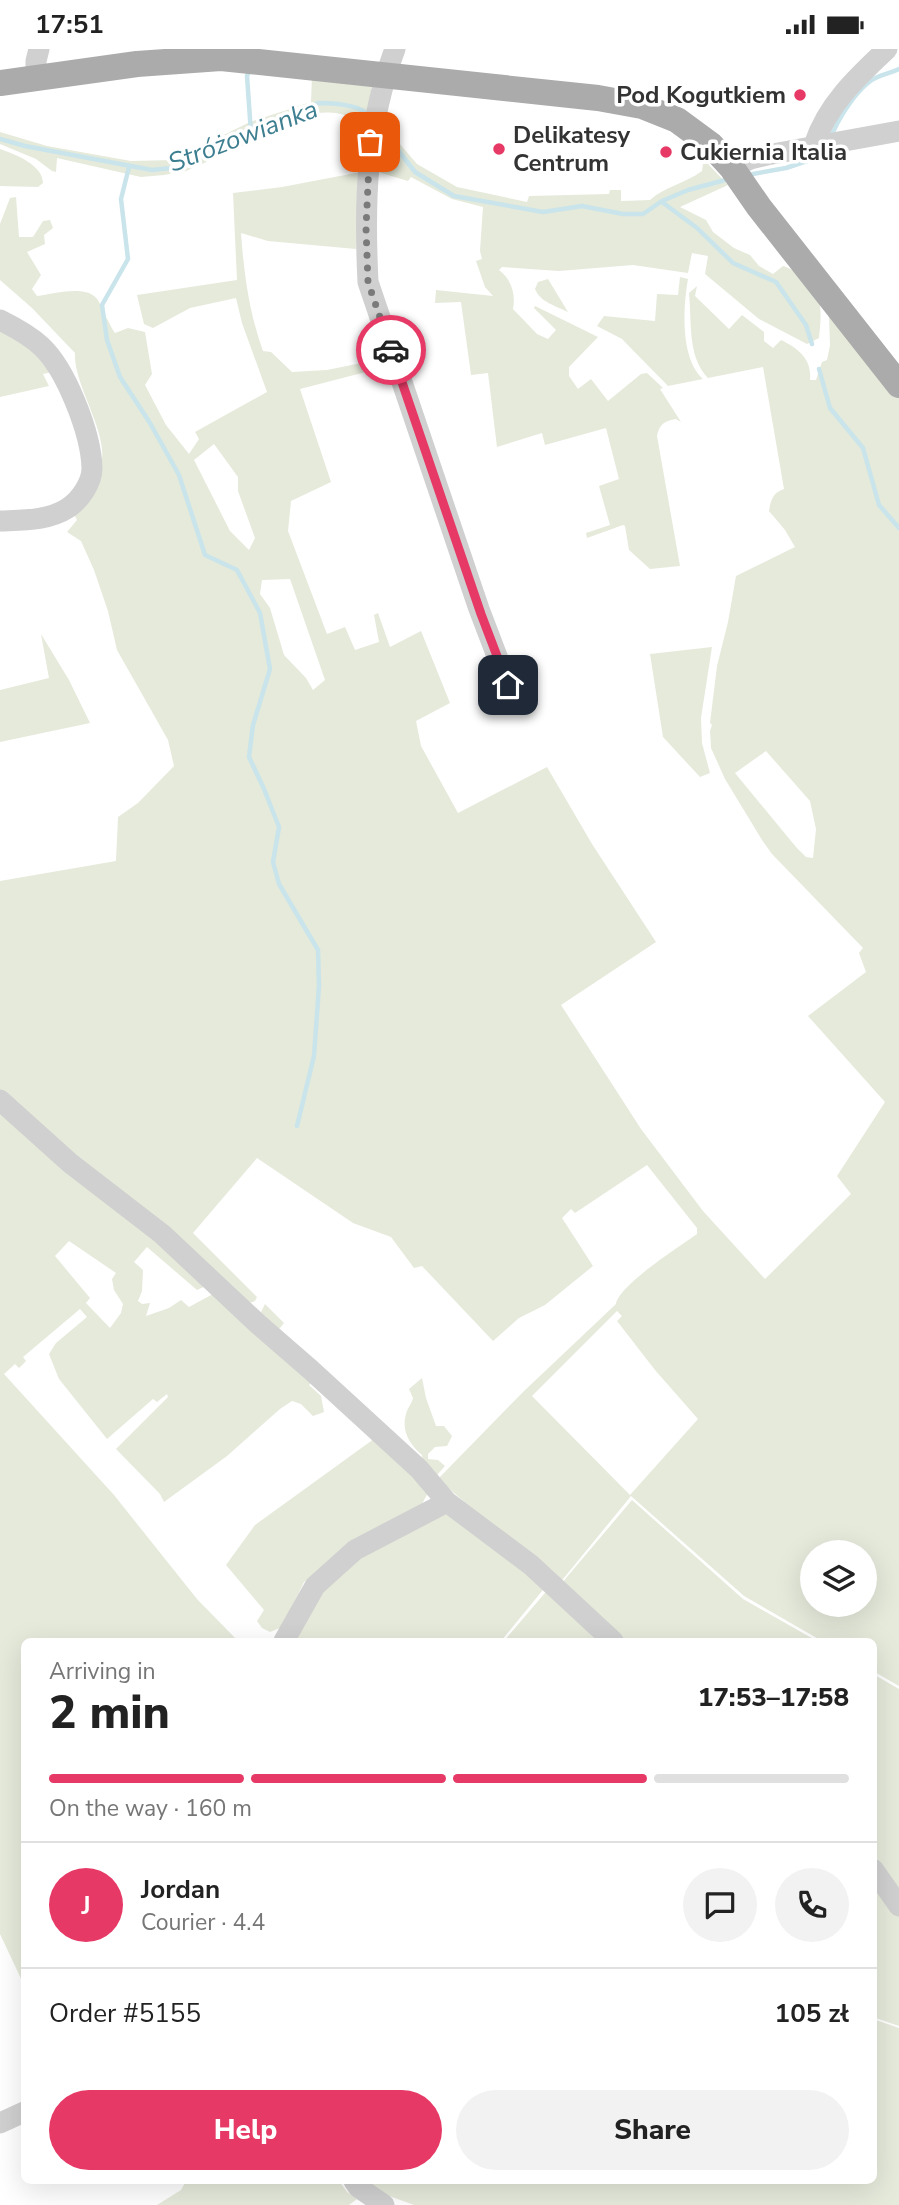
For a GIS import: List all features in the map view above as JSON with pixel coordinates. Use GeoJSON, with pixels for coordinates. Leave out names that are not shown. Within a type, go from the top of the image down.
{"type":"FeatureCollection","features":[{"type":"Feature","properties":{"kind":"main road"},"geometry":{"type":"LineString","coordinates":[[0,83],[137,64],[221,58],[598,98],[642,106],[677,120],[710,145],[738,177],[899,385]]}},
{"type":"Feature","properties":{"kind":"street"},"geometry":{"type":"LineString","coordinates":[[36,78],[38,49]]}},
{"type":"Feature","properties":{"kind":"street"},"geometry":{"type":"LineString","coordinates":[[395,49],[377,102],[370,142],[366,228],[368,282],[481,614],[508,685]]}},
{"type":"Feature","properties":{"kind":"street"},"geometry":{"type":"LineString","coordinates":[[826,143],[827,116],[845,89],[887,49]]}},
{"type":"Feature","properties":{"kind":"street"},"geometry":{"type":"LineString","coordinates":[[738,177],[750,159],[899,131]]}},
{"type":"Feature","properties":{"kind":"street"},"geometry":{"type":"LineString","coordinates":[[0,320],[17,328],[42,346],[58,366],[72,391],[92,469],[81,496],[68,508],[33,520],[0,521]]}},
{"type":"Feature","properties":{"kind":"street"},"geometry":{"type":"LineString","coordinates":[[0,1100],[70,1163],[162,1234],[419,1469],[447,1502],[531,1565],[610,1638]]}},
{"type":"Feature","properties":{"kind":"street"},"geometry":{"type":"LineString","coordinates":[[286,1638],[315,1586],[355,1551],[447,1502]]}},
{"type":"Feature","properties":{"kind":"street"},"geometry":{"type":"LineString","coordinates":[[877,1875],[899,1906]]}},
{"type":"Feature","properties":{"kind":"street"},"geometry":{"type":"LineString","coordinates":[[0,2123],[21,2113]]}},
{"type":"Feature","properties":{"kind":"street"},"geometry":{"type":"LineString","coordinates":[[356,2184],[384,2205]]}},
{"type":"Feature","properties":{"kind":"shaded area"},"geometry":{"type":"Polygon","coordinates":[[[312,76],[372,85],[365,131],[350,117],[317,113],[186,171],[141,177],[57,158],[56,172],[36,159],[0,144],[0,132],[47,146],[131,161],[173,160],[250,122],[311,102],[312,76]]]}},
{"type":"Feature","properties":{"kind":"shaded area"},"geometry":{"type":"Polygon","coordinates":[[[381,122],[417,164],[457,187],[527,202],[529,196],[609,194],[610,190],[621,190],[621,201],[650,200],[696,175],[702,171],[703,164],[708,164],[728,185],[680,207],[706,220],[713,232],[734,248],[750,255],[759,266],[773,274],[783,266],[793,270],[814,292],[821,311],[819,338],[807,344],[759,319],[705,274],[708,256],[692,253],[688,273],[633,265],[559,271],[502,267],[499,270],[512,287],[513,309],[537,334],[548,339],[556,330],[535,306],[598,337],[569,367],[569,376],[578,389],[591,379],[608,401],[641,374],[647,373],[663,388],[660,389],[681,422],[676,419],[666,422],[659,429],[657,436],[680,566],[650,569],[629,550],[623,525],[587,538],[586,533],[610,525],[599,486],[619,479],[606,428],[545,445],[542,433],[497,447],[488,373],[471,375],[461,302],[435,303],[436,290],[493,296],[485,287],[476,261],[482,259],[480,251],[483,207],[452,199],[411,177],[408,181],[378,172],[381,122]]]}},
{"type":"Feature","properties":{"kind":"shaded area"},"geometry":{"type":"Polygon","coordinates":[[[0,149],[33,166],[42,177],[43,183],[38,187],[0,186],[0,149]]]}},
{"type":"Feature","properties":{"kind":"shaded area"},"geometry":{"type":"Polygon","coordinates":[[[361,172],[356,249],[268,241],[241,233],[248,293],[263,351],[271,352],[292,372],[327,370],[386,358],[389,366],[300,389],[331,482],[291,501],[288,531],[327,634],[345,627],[355,650],[379,642],[374,615],[378,613],[390,647],[421,631],[450,703],[416,721],[421,746],[458,813],[547,767],[592,844],[656,942],[561,1005],[641,1129],[703,1211],[765,1279],[851,1194],[837,1176],[885,1102],[808,1016],[866,972],[859,953],[863,948],[772,854],[725,779],[711,748],[710,723],[717,666],[736,576],[795,547],[769,511],[773,497],[784,489],[763,367],[708,378],[701,369],[694,349],[689,293],[697,286],[695,296],[729,329],[742,315],[764,332],[764,341],[773,348],[781,340],[793,347],[806,360],[810,380],[816,380],[822,362],[827,360],[830,345],[829,316],[899,396],[899,1686],[877,1673],[877,1638],[817,1638],[744,1596],[631,1496],[559,1584],[438,1479],[523,1392],[616,1304],[627,1287],[697,1234],[697,1228],[647,1165],[575,1213],[571,1209],[562,1218],[593,1266],[545,1305],[519,1318],[493,1341],[422,1266],[414,1268],[391,1237],[353,1223],[257,1158],[193,1233],[257,1297],[255,1301],[244,1305],[208,1285],[197,1290],[147,1247],[134,1262],[143,1270],[142,1291],[138,1301],[142,1304],[150,1303],[146,1316],[169,1308],[181,1300],[189,1307],[213,1294],[315,1380],[309,1385],[321,1396],[324,1412],[313,1416],[301,1404],[292,1401],[227,1456],[164,1502],[160,1494],[116,1449],[168,1397],[167,1394],[157,1402],[153,1399],[107,1439],[59,1379],[49,1354],[56,1343],[87,1317],[80,1309],[23,1357],[26,1361],[19,1368],[15,1364],[4,1374],[114,1495],[197,1599],[235,1638],[21,1638],[21,1979],[0,1934],[0,881],[116,861],[118,817],[138,803],[174,766],[168,740],[117,650],[108,611],[81,541],[67,532],[77,520],[74,514],[100,467],[102,455],[101,441],[80,381],[75,353],[32,308],[0,280],[0,224],[10,198],[16,197],[19,237],[33,237],[43,221],[50,220],[53,228],[44,235],[45,244],[27,252],[41,275],[32,289],[37,296],[67,291],[86,292],[100,303],[102,313],[115,333],[128,328],[145,332],[152,374],[145,385],[166,425],[189,454],[199,439],[195,432],[267,392],[242,323],[236,298],[190,308],[153,328],[144,324],[137,295],[237,280],[233,193],[361,172]],[[214,444],[194,460],[230,531],[249,550],[255,538],[238,491],[238,477],[214,444]],[[290,579],[262,580],[260,594],[270,608],[284,655],[306,678],[313,690],[325,680],[290,579]],[[766,751],[735,773],[796,847],[806,857],[813,858],[816,829],[810,801],[766,751]],[[69,1241],[55,1256],[90,1298],[86,1303],[110,1328],[121,1313],[123,1304],[114,1290],[112,1279],[116,1273],[69,1241]],[[617,1311],[532,1396],[630,1495],[698,1419],[617,1321],[622,1316],[617,1311]]]}},
{"type":"Feature","properties":{"kind":"shaded area"},"geometry":{"type":"Polygon","coordinates":[[[680,277],[688,279],[684,318],[687,346],[690,359],[703,379],[668,386],[622,339],[597,326],[604,316],[655,321],[657,294],[678,295],[680,277]]]}},
{"type":"Feature","properties":{"kind":"shaded area"},"geometry":{"type":"Polygon","coordinates":[[[548,279],[568,312],[549,303],[537,293],[535,289],[538,282],[548,279]]]}},
{"type":"Feature","properties":{"kind":"shaded area"},"geometry":{"type":"Polygon","coordinates":[[[0,329],[33,349],[52,372],[43,374],[49,386],[0,397],[0,329]]]}},
{"type":"Feature","properties":{"kind":"shaded area"},"geometry":{"type":"Polygon","coordinates":[[[41,634],[69,680],[90,723],[0,742],[0,690],[49,678],[41,634]]]}},
{"type":"Feature","properties":{"kind":"shaded area"},"geometry":{"type":"Polygon","coordinates":[[[712,647],[701,718],[702,743],[710,773],[700,777],[663,737],[650,654],[712,647]]]}},
{"type":"Feature","properties":{"kind":"shaded area"},"geometry":{"type":"Polygon","coordinates":[[[265,1304],[284,1323],[276,1333],[258,1318],[265,1304]]]}},
{"type":"Feature","properties":{"kind":"shaded area"},"geometry":{"type":"Polygon","coordinates":[[[422,1378],[436,1426],[444,1426],[452,1436],[447,1446],[435,1447],[428,1454],[428,1459],[438,1460],[445,1466],[437,1475],[423,1462],[422,1455],[408,1437],[405,1426],[413,1398],[409,1389],[422,1378]]]}},
{"type":"Feature","properties":{"kind":"shaded area"},"geometry":{"type":"Polygon","coordinates":[[[378,1436],[430,1489],[422,1504],[395,1519],[304,1582],[282,1627],[270,1632],[262,1628],[257,1621],[264,1610],[226,1565],[255,1525],[378,1436]]]}},
{"type":"Feature","properties":{"kind":"shaded area"},"geometry":{"type":"Polygon","coordinates":[[[632,1500],[743,1599],[812,1638],[620,1638],[561,1584],[632,1500]]]}},
{"type":"Feature","properties":{"kind":"shaded area"},"geometry":{"type":"Polygon","coordinates":[[[445,1514],[463,1519],[547,1585],[503,1638],[292,1638],[330,1578],[378,1545],[445,1514]]]}},
{"type":"Feature","properties":{"kind":"shaded area"},"geometry":{"type":"Polygon","coordinates":[[[550,1587],[605,1638],[507,1638],[550,1587]]]}},
{"type":"Feature","properties":{"kind":"shaded area"},"geometry":{"type":"Polygon","coordinates":[[[877,1676],[899,1689],[899,1890],[877,1860],[877,1676]]]}},
{"type":"Feature","properties":{"kind":"shaded area"},"geometry":{"type":"Polygon","coordinates":[[[877,1889],[899,1915],[899,2026],[877,2018],[877,1889]]]}},
{"type":"Feature","properties":{"kind":"shaded area"},"geometry":{"type":"Polygon","coordinates":[[[877,2020],[899,2028],[899,2205],[414,2205],[381,2193],[370,2184],[877,2184],[877,2020]]]}},
{"type":"Feature","properties":{"kind":"shaded area"},"geometry":{"type":"Polygon","coordinates":[[[184,2184],[341,2184],[357,2199],[349,2205],[157,2205],[181,2190],[184,2184]]]}},
{"type":"Feature","properties":{"kind":"waterway"},"geometry":{"type":"LineString","coordinates":[[250,69],[247,76],[251,133]]}},
{"type":"Feature","properties":{"kind":"waterway","name":"Stróżowianka"},"geometry":{"type":"LineString","coordinates":[[831,137],[847,108],[863,87],[876,78],[899,69]]}},
{"type":"Feature","properties":{"kind":"waterway","name":"Stróżowianka"},"geometry":{"type":"LineString","coordinates":[[0,139],[152,170],[171,168],[191,160],[318,103],[353,107],[370,116]]}},
{"type":"Feature","properties":{"kind":"waterway","name":"Stróżowianka"},"geometry":{"type":"LineString","coordinates":[[381,128],[415,172],[454,196],[543,212],[582,206],[623,214],[643,214],[662,201],[688,190],[729,179]]}},
{"type":"Feature","properties":{"kind":"waterway","name":"Stróżowianka"},"geometry":{"type":"LineString","coordinates":[[747,175],[786,168],[822,156],[824,152]]}},
{"type":"Feature","properties":{"kind":"waterway"},"geometry":{"type":"LineString","coordinates":[[129,167],[121,199],[128,259],[102,305],[107,340],[120,377],[179,475],[205,555],[237,570],[260,613],[270,669],[253,725],[249,757],[279,827],[273,862],[279,884],[318,950],[319,986],[314,1056],[297,1126]]}},
{"type":"Feature","properties":{"kind":"waterway"},"geometry":{"type":"LineString","coordinates":[[662,202],[697,228],[733,263],[776,282],[806,325],[812,344]]}},
{"type":"Feature","properties":{"kind":"waterway"},"geometry":{"type":"LineString","coordinates":[[819,369],[830,408],[863,448],[879,505],[899,528]]}},
{"type":"Feature","properties":{"kind":"way so far"},"geometry":{"type":"LineString","coordinates":[[370,142],[366,228],[368,282],[391,350]]}},
{"type":"Feature","properties":{"kind":"place","name":"Pod Kogutkiem"},"geometry":{"type":"Point","coordinates":[800,95]}},
{"type":"Feature","properties":{"kind":"place","name":"Delikatesy Centrum"},"geometry":{"type":"Point","coordinates":[499,149]}},
{"type":"Feature","properties":{"kind":"place","name":"Cukiernia Italia"},"geometry":{"type":"Point","coordinates":[666,152]}},
{"type":"Feature","properties":{"kind":"route"},"geometry":{"type":"LineString","coordinates":[[391,350],[508,685]]}}]}
